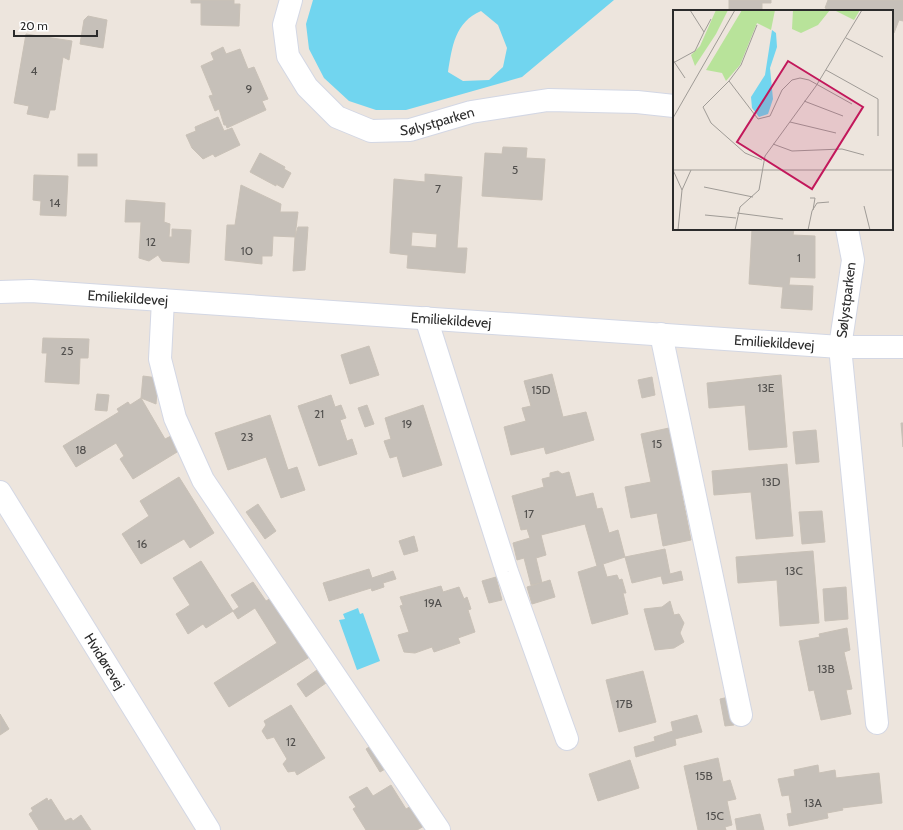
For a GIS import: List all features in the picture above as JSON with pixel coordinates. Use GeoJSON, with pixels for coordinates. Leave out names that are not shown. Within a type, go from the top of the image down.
{"type":"FeatureCollection","features":[{"type":"Feature","properties":{"kind":"street","name":"Sølystparken"},"geometry":{"type":"LineString","coordinates":[[291,0],[284,25],[288,56],[307,88],[337,117],[371,130],[410,130],[471,112],[548,100],[637,102],[673,106]]}},
{"type":"Feature","properties":{"kind":"street","name":"Sølystparken"},"geometry":{"type":"LineString","coordinates":[[847,230],[853,260],[840,347],[877,723]]}},
{"type":"Feature","properties":{"kind":"street","name":"Emiliekildevej"},"geometry":{"type":"LineString","coordinates":[[0,292],[31,291],[840,347],[903,347]]}},
{"type":"Feature","properties":{"kind":"street"},"geometry":{"type":"LineString","coordinates":[[163,300],[160,359],[175,418],[203,480],[439,830]]}},
{"type":"Feature","properties":{"kind":"street"},"geometry":{"type":"LineString","coordinates":[[426,318],[507,572],[567,739]]}},
{"type":"Feature","properties":{"kind":"street"},"geometry":{"type":"LineString","coordinates":[[661,334],[741,716]]}},
{"type":"Feature","properties":{"kind":"street","name":"Hvidørevej"},"geometry":{"type":"LineString","coordinates":[[0,492],[209,830]]}},
{"type":"Feature","properties":{"kind":"water"},"geometry":{"type":"Polygon","coordinates":[[[313,0],[614,0],[522,77],[406,110],[376,110],[349,101],[324,78],[309,49],[306,24],[313,0]],[[481,11],[465,22],[456,36],[448,72],[463,81],[489,80],[503,67],[507,48],[498,25],[481,11]]]}},
{"type":"Feature","properties":{"kind":"water"},"geometry":{"type":"Polygon","coordinates":[[[358,608],[360,614],[363,613],[380,661],[357,670],[339,620],[345,619],[343,614],[358,608]]]}},
{"type":"Feature","properties":{"kind":"building"},"geometry":{"type":"Polygon","coordinates":[[[191,0],[234,0],[234,4],[240,4],[239,26],[201,25],[201,3],[191,3],[191,0]]]}},
{"type":"Feature","properties":{"kind":"building"},"geometry":{"type":"Polygon","coordinates":[[[729,0],[771,0],[771,3],[762,3],[762,10],[729,10],[729,0]]]}},
{"type":"Feature","properties":{"kind":"building"},"geometry":{"type":"Polygon","coordinates":[[[828,0],[903,0],[903,21],[899,20],[894,33],[893,10],[831,10],[825,8],[828,0]]]}},
{"type":"Feature","properties":{"kind":"building"},"geometry":{"type":"Polygon","coordinates":[[[88,16],[107,20],[103,48],[80,44],[84,20],[88,16]]]}},
{"type":"Feature","properties":{"kind":"building"},"geometry":{"type":"Polygon","coordinates":[[[26,34],[72,41],[69,60],[63,57],[55,110],[50,110],[48,118],[27,114],[29,106],[14,103],[26,34]]]}},
{"type":"Feature","properties":{"kind":"building"},"geometry":{"type":"Polygon","coordinates":[[[223,47],[226,54],[240,49],[248,69],[254,67],[268,99],[262,101],[266,110],[227,128],[226,125],[224,125],[219,109],[215,111],[209,96],[213,95],[201,66],[214,60],[211,53],[223,47]]]}},
{"type":"Feature","properties":{"kind":"building"},"geometry":{"type":"Polygon","coordinates":[[[218,117],[224,131],[232,128],[240,145],[215,157],[213,154],[203,159],[192,148],[186,135],[196,131],[195,127],[218,117]]]}},
{"type":"Feature","properties":{"kind":"building"},"geometry":{"type":"Polygon","coordinates":[[[503,147],[527,148],[526,158],[545,159],[542,200],[482,196],[485,153],[502,154],[503,147]]]}},
{"type":"Feature","properties":{"kind":"building"},"geometry":{"type":"Polygon","coordinates":[[[260,153],[285,167],[284,169],[291,173],[283,188],[276,184],[276,186],[250,172],[260,153]]]}},
{"type":"Feature","properties":{"kind":"building"},"geometry":{"type":"Polygon","coordinates":[[[78,154],[97,154],[97,166],[78,166],[78,154]]]}},
{"type":"Feature","properties":{"kind":"building"},"geometry":{"type":"Polygon","coordinates":[[[425,174],[462,177],[457,248],[467,248],[465,273],[407,268],[408,255],[390,253],[394,179],[425,182],[425,174]],[[412,232],[411,246],[436,248],[437,234],[412,232]]]}},
{"type":"Feature","properties":{"kind":"building"},"geometry":{"type":"Polygon","coordinates":[[[34,175],[68,176],[66,216],[40,215],[41,201],[33,200],[34,175]]]}},
{"type":"Feature","properties":{"kind":"building"},"geometry":{"type":"Polygon","coordinates":[[[241,185],[281,204],[280,212],[298,212],[295,237],[273,236],[272,256],[262,256],[262,264],[225,260],[227,225],[235,225],[241,185]]]}},
{"type":"Feature","properties":{"kind":"building"},"geometry":{"type":"Polygon","coordinates":[[[126,200],[165,203],[164,222],[170,224],[169,237],[172,237],[172,229],[191,230],[189,263],[162,261],[158,255],[149,261],[139,258],[141,222],[125,222],[126,200]]]}},
{"type":"Feature","properties":{"kind":"building"},"geometry":{"type":"Polygon","coordinates":[[[298,227],[308,227],[305,270],[293,271],[295,237],[298,227]]]}},
{"type":"Feature","properties":{"kind":"building"},"geometry":{"type":"Polygon","coordinates":[[[752,230],[794,230],[793,235],[815,236],[815,278],[790,277],[789,285],[813,286],[812,310],[781,308],[783,287],[749,284],[752,230]]]}},
{"type":"Feature","properties":{"kind":"building"},"geometry":{"type":"Polygon","coordinates":[[[43,338],[89,339],[88,358],[80,358],[79,384],[45,382],[47,353],[42,353],[43,338]]]}},
{"type":"Feature","properties":{"kind":"building"},"geometry":{"type":"Polygon","coordinates":[[[369,346],[379,375],[350,384],[341,355],[369,346]]]}},
{"type":"Feature","properties":{"kind":"building"},"geometry":{"type":"Polygon","coordinates":[[[552,374],[563,417],[586,412],[594,440],[546,454],[544,447],[511,455],[504,427],[526,421],[522,408],[531,406],[524,381],[552,374]]]}},
{"type":"Feature","properties":{"kind":"building"},"geometry":{"type":"Polygon","coordinates":[[[781,375],[787,447],[749,450],[745,405],[709,408],[707,383],[781,375]]]}},
{"type":"Feature","properties":{"kind":"building"},"geometry":{"type":"Polygon","coordinates":[[[143,376],[158,378],[156,404],[141,398],[143,376]]]}},
{"type":"Feature","properties":{"kind":"building"},"geometry":{"type":"Polygon","coordinates":[[[652,377],[655,395],[642,398],[638,380],[652,377]]]}},
{"type":"Feature","properties":{"kind":"building"},"geometry":{"type":"Polygon","coordinates":[[[97,394],[109,395],[107,411],[95,410],[97,394]]]}},
{"type":"Feature","properties":{"kind":"building"},"geometry":{"type":"Polygon","coordinates":[[[331,395],[335,407],[341,405],[346,418],[340,420],[347,441],[352,439],[357,454],[319,466],[298,406],[331,395]]]}},
{"type":"Feature","properties":{"kind":"building"},"geometry":{"type":"Polygon","coordinates":[[[141,398],[165,439],[173,435],[182,449],[133,479],[120,459],[124,456],[116,443],[76,467],[63,446],[119,412],[117,409],[128,402],[130,405],[141,398]]]}},
{"type":"Feature","properties":{"kind":"building"},"geometry":{"type":"Polygon","coordinates":[[[367,405],[374,424],[365,427],[358,408],[367,405]]]}},
{"type":"Feature","properties":{"kind":"building"},"geometry":{"type":"Polygon","coordinates":[[[423,405],[442,465],[403,477],[397,456],[390,458],[384,441],[391,439],[385,418],[423,405]]]}},
{"type":"Feature","properties":{"kind":"building"},"geometry":{"type":"Polygon","coordinates":[[[270,415],[288,470],[297,467],[305,490],[281,498],[266,457],[228,470],[215,433],[270,415]]]}},
{"type":"Feature","properties":{"kind":"building"},"geometry":{"type":"Polygon","coordinates":[[[901,423],[903,423],[903,447],[901,423]]]}},
{"type":"Feature","properties":{"kind":"building"},"geometry":{"type":"Polygon","coordinates":[[[669,428],[691,540],[663,546],[657,513],[631,518],[625,487],[651,482],[641,434],[669,428]]]}},
{"type":"Feature","properties":{"kind":"building"},"geometry":{"type":"Polygon","coordinates":[[[816,430],[819,462],[796,464],[793,432],[816,430]]]}},
{"type":"Feature","properties":{"kind":"building"},"geometry":{"type":"Polygon","coordinates":[[[787,464],[793,536],[756,539],[751,492],[714,495],[712,471],[787,464]]]}},
{"type":"Feature","properties":{"kind":"building"},"geometry":{"type":"Polygon","coordinates":[[[558,471],[562,474],[569,472],[576,497],[593,493],[597,509],[602,508],[609,533],[618,530],[625,557],[603,564],[607,577],[617,575],[619,580],[622,579],[626,593],[623,593],[628,614],[592,624],[578,572],[597,566],[585,524],[541,535],[546,555],[536,558],[542,583],[531,585],[524,558],[517,560],[513,543],[530,538],[527,529],[521,530],[512,496],[544,487],[542,479],[550,477],[550,473],[558,471]]]}},
{"type":"Feature","properties":{"kind":"building"},"geometry":{"type":"Polygon","coordinates":[[[179,477],[214,533],[190,548],[184,539],[141,564],[122,534],[149,516],[140,501],[179,477]]]}},
{"type":"Feature","properties":{"kind":"building"},"geometry":{"type":"Polygon","coordinates":[[[258,504],[276,531],[265,539],[246,512],[258,504]]]}},
{"type":"Feature","properties":{"kind":"building"},"geometry":{"type":"Polygon","coordinates":[[[822,511],[825,542],[802,544],[799,512],[822,511]]]}},
{"type":"Feature","properties":{"kind":"building"},"geometry":{"type":"Polygon","coordinates":[[[414,536],[418,551],[404,555],[399,541],[414,536]]]}},
{"type":"Feature","properties":{"kind":"building"},"geometry":{"type":"Polygon","coordinates":[[[665,549],[670,574],[681,571],[683,580],[663,584],[661,576],[632,583],[625,557],[665,549]]]}},
{"type":"Feature","properties":{"kind":"building"},"geometry":{"type":"Polygon","coordinates":[[[813,551],[819,623],[780,626],[777,580],[738,583],[736,557],[813,551]]]}},
{"type":"Feature","properties":{"kind":"building"},"geometry":{"type":"Polygon","coordinates":[[[201,561],[233,611],[206,628],[203,624],[188,634],[176,614],[190,605],[173,578],[201,561]]]}},
{"type":"Feature","properties":{"kind":"building"},"geometry":{"type":"Polygon","coordinates":[[[369,569],[372,578],[393,571],[396,579],[383,583],[384,587],[372,591],[371,588],[329,601],[323,583],[369,569]]]}},
{"type":"Feature","properties":{"kind":"building"},"geometry":{"type":"Polygon","coordinates":[[[496,577],[502,600],[489,603],[482,581],[496,577]]]}},
{"type":"Feature","properties":{"kind":"building"},"geometry":{"type":"Polygon","coordinates":[[[550,580],[555,597],[532,604],[527,587],[550,580]]]}},
{"type":"Feature","properties":{"kind":"building"},"geometry":{"type":"Polygon","coordinates":[[[253,582],[266,601],[273,597],[316,653],[229,707],[214,683],[277,643],[255,608],[238,619],[233,611],[239,607],[231,595],[253,582]]]}},
{"type":"Feature","properties":{"kind":"building"},"geometry":{"type":"Polygon","coordinates":[[[441,586],[443,592],[459,587],[464,599],[467,597],[471,609],[468,610],[475,632],[458,638],[460,643],[434,652],[432,647],[415,653],[404,652],[398,635],[409,632],[400,606],[403,605],[400,597],[441,586]]]}},
{"type":"Feature","properties":{"kind":"building"},"geometry":{"type":"Polygon","coordinates":[[[846,587],[848,619],[825,621],[823,589],[846,587]]]}},
{"type":"Feature","properties":{"kind":"building"},"geometry":{"type":"Polygon","coordinates":[[[670,601],[674,615],[679,614],[684,623],[680,633],[684,642],[674,648],[655,650],[644,609],[662,607],[670,601]]]}},
{"type":"Feature","properties":{"kind":"building"},"geometry":{"type":"Polygon","coordinates":[[[847,628],[850,650],[844,652],[852,689],[846,690],[851,714],[821,720],[814,690],[809,691],[799,641],[820,637],[819,634],[847,628]]]}},
{"type":"Feature","properties":{"kind":"building"},"geometry":{"type":"Polygon","coordinates":[[[317,670],[326,683],[306,697],[297,684],[317,670]]]}},
{"type":"Feature","properties":{"kind":"building"},"geometry":{"type":"Polygon","coordinates":[[[643,671],[656,722],[619,732],[606,680],[643,671]]]}},
{"type":"Feature","properties":{"kind":"building"},"geometry":{"type":"Polygon","coordinates":[[[729,697],[734,725],[725,726],[720,699],[729,697]]]}},
{"type":"Feature","properties":{"kind":"building"},"geometry":{"type":"Polygon","coordinates":[[[291,705],[325,758],[297,775],[295,771],[288,772],[283,764],[287,759],[274,737],[267,739],[262,731],[266,725],[264,721],[291,705]]]}},
{"type":"Feature","properties":{"kind":"building"},"geometry":{"type":"Polygon","coordinates":[[[0,714],[9,729],[0,735],[0,714]]]}},
{"type":"Feature","properties":{"kind":"building"},"geometry":{"type":"Polygon","coordinates":[[[697,715],[702,732],[675,739],[676,745],[636,757],[634,747],[655,741],[654,737],[673,731],[671,722],[697,715]]]}},
{"type":"Feature","properties":{"kind":"building"},"geometry":{"type":"Polygon","coordinates":[[[377,742],[392,765],[380,772],[366,749],[377,742]]]}},
{"type":"Feature","properties":{"kind":"building"},"geometry":{"type":"Polygon","coordinates":[[[718,758],[723,782],[730,780],[736,799],[727,801],[732,825],[725,827],[726,830],[698,830],[684,766],[718,758]]]}},
{"type":"Feature","properties":{"kind":"building"},"geometry":{"type":"Polygon","coordinates":[[[630,760],[639,788],[598,801],[589,774],[630,760]]]}},
{"type":"Feature","properties":{"kind":"building"},"geometry":{"type":"Polygon","coordinates":[[[818,765],[819,773],[835,770],[836,778],[879,773],[882,803],[842,808],[843,810],[827,813],[828,818],[789,826],[787,814],[792,813],[789,795],[782,796],[778,779],[795,776],[794,770],[818,765]]]}},
{"type":"Feature","properties":{"kind":"building"},"geometry":{"type":"Polygon","coordinates":[[[391,785],[406,809],[413,805],[426,825],[417,830],[366,830],[353,809],[356,807],[349,797],[367,787],[373,796],[391,785]]]}},
{"type":"Feature","properties":{"kind":"building"},"geometry":{"type":"Polygon","coordinates":[[[47,798],[48,801],[51,799],[65,821],[71,818],[73,821],[81,815],[91,830],[39,830],[29,814],[33,811],[31,808],[47,798]]]}},
{"type":"Feature","properties":{"kind":"building"},"geometry":{"type":"Polygon","coordinates":[[[760,814],[764,830],[737,830],[735,819],[760,814]]]}}]}
